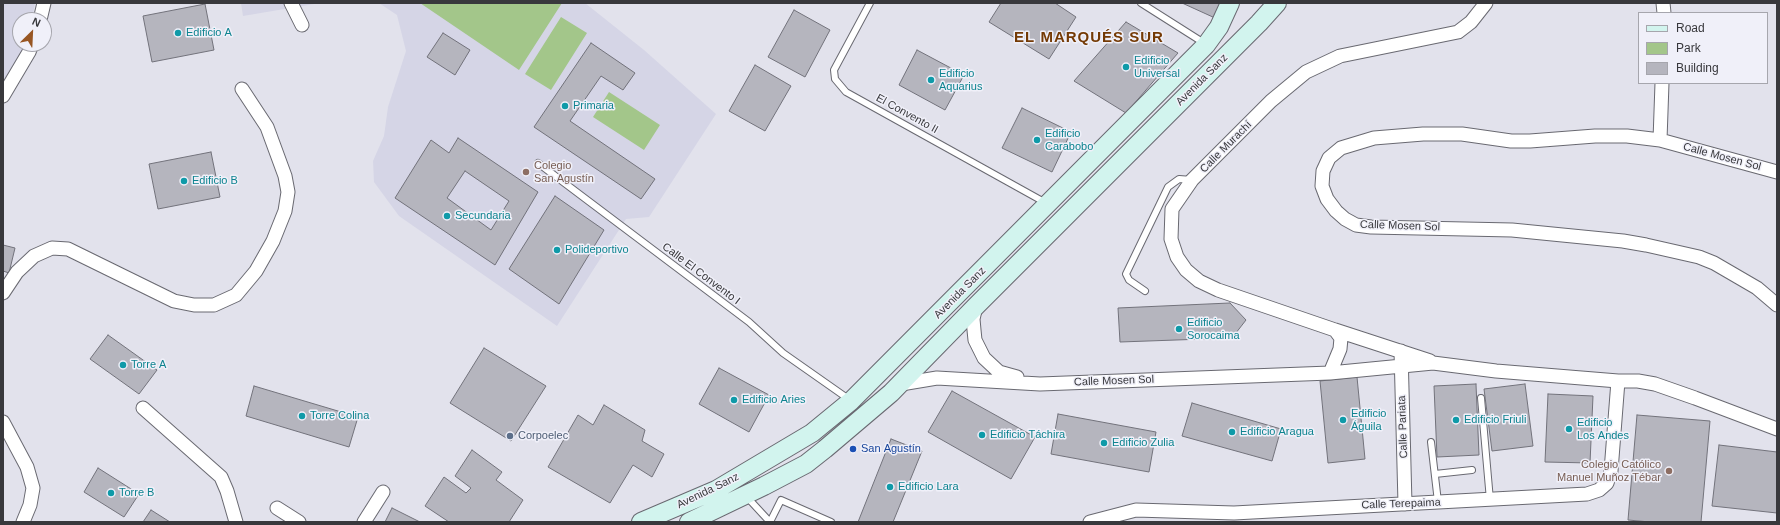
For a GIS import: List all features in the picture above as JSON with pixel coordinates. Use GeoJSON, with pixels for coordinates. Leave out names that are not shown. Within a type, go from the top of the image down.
{"type":"FeatureCollection","features":[{"type":"Feature","properties":{"kind":"street"},"geometry":{"type":"LineString","coordinates":[[290,3],[302,25]]}},
{"type":"Feature","properties":{"kind":"street","name":"Avenida Sanz"},"geometry":{"type":"LineString","coordinates":[[641,522],[716,490],[812,433],[851,401],[1206,45],[1219,27],[1230,3]]}},
{"type":"Feature","properties":{"kind":"street","name":"Avenida Sanz"},"geometry":{"type":"LineString","coordinates":[[689,522],[710,516],[745,495],[806,464],[844,434],[901,384],[976,306],[1226,57],[1277,3]]}},
{"type":"Feature","properties":{"kind":"street","name":"Calle Murachí"},"geometry":{"type":"LineString","coordinates":[[1434,363],[1218,290],[1199,281],[1186,270],[1177,256],[1171,239],[1172,209],[1192,180],[1271,101],[1306,72],[1340,56],[1458,32],[1471,22],[1486,3]]}},
{"type":"Feature","properties":{"kind":"street"},"geometry":{"type":"LineString","coordinates":[[3,96],[29,52]]}},
{"type":"Feature","properties":{"kind":"street"},"geometry":{"type":"LineString","coordinates":[[1660,140],[1662,84]]}},
{"type":"Feature","properties":{"kind":"street"},"geometry":{"type":"LineString","coordinates":[[3,293],[17,272],[34,256],[52,248],[68,249],[174,301],[194,305],[214,305],[236,295],[256,270],[273,240],[285,211],[288,192],[285,176],[267,127],[242,89]]}},
{"type":"Feature","properties":{"kind":"street","name":"Calle Mosen Sol"},"geometry":{"type":"LineString","coordinates":[[1777,172],[1660,140],[1627,136],[1595,136],[1511,141],[1462,134],[1443,133],[1374,138],[1341,148],[1329,158],[1323,171],[1322,186],[1327,199],[1336,211],[1345,219],[1356,225],[1372,227],[1512,230],[1623,241],[1646,245],[1714,263],[1757,288],[1777,305]]}},
{"type":"Feature","properties":{"kind":"street","name":"Calle Mosen Sol"},"geometry":{"type":"LineString","coordinates":[[976,306],[973,319],[975,340],[984,358],[999,372],[1040,384]]}},
{"type":"Feature","properties":{"kind":"street"},"geometry":{"type":"LineString","coordinates":[[1330,373],[1340,349],[1341,338],[1335,330]]}},
{"type":"Feature","properties":{"kind":"street","name":"Calle Pariata"},"geometry":{"type":"LineString","coordinates":[[1401,351],[1405,504]]}},
{"type":"Feature","properties":{"kind":"street","name":"Calle Mosen Sol"},"geometry":{"type":"LineString","coordinates":[[901,384],[937,378],[1040,384],[1330,373],[1434,363],[1496,371],[1618,381],[1638,381],[1656,384],[1777,429]]}},
{"type":"Feature","properties":{"kind":"street","name":"Calle Terepaima"},"geometry":{"type":"LineString","coordinates":[[1090,522],[1136,510],[1234,513],[1587,494],[1599,490],[1607,483],[1612,459],[1618,381]]}},
{"type":"Feature","properties":{"kind":"street"},"geometry":{"type":"LineString","coordinates":[[143,408],[221,477],[227,491],[236,522]]}},
{"type":"Feature","properties":{"kind":"street"},"geometry":{"type":"LineString","coordinates":[[3,422],[27,467],[33,488],[30,505],[23,522]]}},
{"type":"Feature","properties":{"kind":"street"},"geometry":{"type":"LineString","coordinates":[[364,522],[383,492]]}},
{"type":"Feature","properties":{"kind":"street"},"geometry":{"type":"LineString","coordinates":[[277,508],[299,522]]}},
{"type":"Feature","properties":{"kind":"lane","name":"El Convento II"},"geometry":{"type":"LineString","coordinates":[[870,3],[834,70],[835,79],[846,92],[1047,204]]}},
{"type":"Feature","properties":{"kind":"lane"},"geometry":{"type":"LineString","coordinates":[[1141,3],[1206,45]]}},
{"type":"Feature","properties":{"kind":"lane","name":"Calle El Convento I"},"geometry":{"type":"LineString","coordinates":[[538,163],[749,322],[783,353],[851,401]]}},
{"type":"Feature","properties":{"kind":"lane"},"geometry":{"type":"LineString","coordinates":[[1145,291],[1129,280],[1126,274],[1168,187],[1178,179],[1192,180]]}},
{"type":"Feature","properties":{"kind":"lane"},"geometry":{"type":"LineString","coordinates":[[1480,398],[1490,500]]}},
{"type":"Feature","properties":{"kind":"lane"},"geometry":{"type":"LineString","coordinates":[[1431,442],[1438,502]]}},
{"type":"Feature","properties":{"kind":"lane"},"geometry":{"type":"LineString","coordinates":[[1435,474],[1472,470]]}},
{"type":"Feature","properties":{"kind":"lane"},"geometry":{"type":"LineString","coordinates":[[745,495],[770,522],[781,500],[831,522]]}},
{"type":"Feature","properties":{"kind":"shaded area"},"geometry":{"type":"Polygon","coordinates":[[[3,3],[35,3],[33,12],[12,12],[12,52],[22,52],[3,89],[3,3]]]}},
{"type":"Feature","properties":{"kind":"shaded area"},"geometry":{"type":"Polygon","coordinates":[[[241,3],[320,3],[243,16],[241,3]]]}},
{"type":"Feature","properties":{"kind":"shaded area","name":"Colegio San Agustín"},"geometry":{"type":"Polygon","coordinates":[[[379,3],[585,3],[644,50],[716,114],[649,217],[626,219],[557,326],[399,216],[374,182],[373,161],[384,136],[388,107],[406,51],[397,15],[379,3]]]}},
{"type":"Feature","properties":{"kind":"green space"},"geometry":{"type":"Polygon","coordinates":[[[420,3],[562,3],[519,70],[420,3]]]}},
{"type":"Feature","properties":{"kind":"green space"},"geometry":{"type":"Polygon","coordinates":[[[561,17],[587,33],[551,90],[525,74],[561,17]]]}},
{"type":"Feature","properties":{"kind":"green space"},"geometry":{"type":"Polygon","coordinates":[[[609,92],[660,125],[644,150],[593,117],[609,92]]]}},
{"type":"Feature","properties":{"kind":"building"},"geometry":{"type":"Polygon","coordinates":[[[1001,3],[1055,3],[1076,17],[1049,59],[989,22],[1001,3]]]}},
{"type":"Feature","properties":{"kind":"building"},"geometry":{"type":"Polygon","coordinates":[[[1182,3],[1221,3],[1215,18],[1182,3]]]}},
{"type":"Feature","properties":{"kind":"building","name":"Edificio A"},"geometry":{"type":"Polygon","coordinates":[[[205,4],[214,50],[152,62],[143,16],[205,4]]]}},
{"type":"Feature","properties":{"kind":"building"},"geometry":{"type":"Polygon","coordinates":[[[794,10],[830,30],[805,77],[768,57],[794,10]]]}},
{"type":"Feature","properties":{"kind":"building","name":"Edificio Universal"},"geometry":{"type":"Polygon","coordinates":[[[1126,22],[1178,53],[1126,113],[1074,81],[1126,22]]]}},
{"type":"Feature","properties":{"kind":"building"},"geometry":{"type":"Polygon","coordinates":[[[443,33],[470,50],[455,75],[427,57],[443,33]]]}},
{"type":"Feature","properties":{"kind":"building","name":"Primaria"},"geometry":{"type":"Polygon","coordinates":[[[591,43],[635,73],[623,90],[601,76],[570,121],[655,179],[641,199],[534,127],[591,43]]]}},
{"type":"Feature","properties":{"kind":"building","name":"Edificio Aquarius"},"geometry":{"type":"Polygon","coordinates":[[[917,50],[964,75],[945,110],[899,85],[917,50]]]}},
{"type":"Feature","properties":{"kind":"building"},"geometry":{"type":"Polygon","coordinates":[[[755,65],[791,86],[765,131],[729,111],[755,65]]]}},
{"type":"Feature","properties":{"kind":"building","name":"Edificio Carabobo"},"geometry":{"type":"Polygon","coordinates":[[[1022,108],[1071,132],[1052,172],[1002,148],[1022,108]]]}},
{"type":"Feature","properties":{"kind":"building","name":"Secundaria"},"geometry":{"type":"Polygon","coordinates":[[[458,138],[538,192],[495,265],[395,198],[431,140],[449,153],[458,138]],[[465,171],[447,198],[491,230],[509,201],[465,171]]]}},
{"type":"Feature","properties":{"kind":"building","name":"Edificio B"},"geometry":{"type":"Polygon","coordinates":[[[211,152],[220,197],[158,209],[149,164],[211,152]]]}},
{"type":"Feature","properties":{"kind":"building","name":"Polideportivo"},"geometry":{"type":"Polygon","coordinates":[[[555,196],[604,230],[559,304],[509,269],[555,196]]]}},
{"type":"Feature","properties":{"kind":"building"},"geometry":{"type":"Polygon","coordinates":[[[3,245],[15,248],[9,273],[3,271],[3,245]]]}},
{"type":"Feature","properties":{"kind":"building","name":"Edificio Sorocaima"},"geometry":{"type":"Polygon","coordinates":[[[1230,303],[1246,320],[1232,338],[1120,342],[1118,308],[1230,303]]]}},
{"type":"Feature","properties":{"kind":"building","name":"Torre A"},"geometry":{"type":"Polygon","coordinates":[[[108,335],[157,370],[139,394],[90,359],[108,335]]]}},
{"type":"Feature","properties":{"kind":"building"},"geometry":{"type":"Polygon","coordinates":[[[484,348],[546,386],[511,441],[450,403],[484,348]]]}},
{"type":"Feature","properties":{"kind":"building","name":"Edificio Aries"},"geometry":{"type":"Polygon","coordinates":[[[719,368],[769,395],[749,432],[699,404],[719,368]]]}},
{"type":"Feature","properties":{"kind":"building","name":"Edificio Águila"},"geometry":{"type":"Polygon","coordinates":[[[1357,377],[1365,459],[1328,463],[1320,381],[1357,377]]]}},
{"type":"Feature","properties":{"kind":"building","name":"Edificio Friuli"},"geometry":{"type":"Polygon","coordinates":[[[1476,384],[1479,455],[1437,457],[1434,386],[1476,384]]]}},
{"type":"Feature","properties":{"kind":"building"},"geometry":{"type":"Polygon","coordinates":[[[1525,384],[1533,446],[1492,451],[1484,389],[1525,384]]]}},
{"type":"Feature","properties":{"kind":"building","name":"Torre Colina"},"geometry":{"type":"Polygon","coordinates":[[[254,386],[358,417],[349,447],[246,416],[254,386]]]}},
{"type":"Feature","properties":{"kind":"building","name":"Edificio Táchira"},"geometry":{"type":"Polygon","coordinates":[[[952,391],[1035,437],[1011,479],[928,432],[952,391]]]}},
{"type":"Feature","properties":{"kind":"building","name":"Edificio Los Andes"},"geometry":{"type":"Polygon","coordinates":[[[1548,394],[1593,396],[1590,463],[1545,462],[1548,394]]]}},
{"type":"Feature","properties":{"kind":"building","name":"Edificio Aragua"},"geometry":{"type":"Polygon","coordinates":[[[1192,403],[1281,429],[1272,461],[1182,436],[1192,403]]]}},
{"type":"Feature","properties":{"kind":"building"},"geometry":{"type":"Polygon","coordinates":[[[604,405],[645,430],[642,441],[664,454],[652,477],[633,465],[610,503],[548,467],[578,415],[593,425],[604,405]]]}},
{"type":"Feature","properties":{"kind":"building","name":"Edificio Zulia"},"geometry":{"type":"Polygon","coordinates":[[[1058,414],[1156,432],[1149,472],[1051,454],[1058,414]]]}},
{"type":"Feature","properties":{"kind":"building","name":"Colegio Católico Manuel Muñoz Tébar"},"geometry":{"type":"Polygon","coordinates":[[[1637,415],[1710,421],[1701,522],[1650,522],[1628,520],[1637,415]]]}},
{"type":"Feature","properties":{"kind":"building","name":"Edificio Lara"},"geometry":{"type":"Polygon","coordinates":[[[891,439],[922,451],[893,522],[858,522],[891,439]]]}},
{"type":"Feature","properties":{"kind":"building"},"geometry":{"type":"Polygon","coordinates":[[[1719,445],[1777,452],[1777,513],[1712,506],[1719,445]]]}},
{"type":"Feature","properties":{"kind":"building"},"geometry":{"type":"Polygon","coordinates":[[[472,450],[502,472],[496,480],[523,500],[509,522],[449,522],[425,506],[444,477],[466,493],[471,488],[455,476],[472,450]]]}},
{"type":"Feature","properties":{"kind":"building","name":"Torre B"},"geometry":{"type":"Polygon","coordinates":[[[98,468],[139,494],[124,517],[84,492],[98,468]]]}},
{"type":"Feature","properties":{"kind":"building"},"geometry":{"type":"Polygon","coordinates":[[[392,508],[420,522],[385,522],[392,508]]]}},
{"type":"Feature","properties":{"kind":"building"},"geometry":{"type":"Polygon","coordinates":[[[151,510],[170,522],[143,522],[151,510]]]}},
{"type":"Feature","properties":{"kind":"place","name":"Edificio A"},"geometry":{"type":"Point","coordinates":[178,33]}},
{"type":"Feature","properties":{"kind":"place","name":"Edificio Universal"},"geometry":{"type":"Point","coordinates":[1126,67]}},
{"type":"Feature","properties":{"kind":"place","name":"Edificio Aquarius"},"geometry":{"type":"Point","coordinates":[931,80]}},
{"type":"Feature","properties":{"kind":"place","name":"Primaria"},"geometry":{"type":"Point","coordinates":[565,106]}},
{"type":"Feature","properties":{"kind":"place","name":"Edificio Carabobo"},"geometry":{"type":"Point","coordinates":[1037,140]}},
{"type":"Feature","properties":{"kind":"place","name":"Colegio San Agustín"},"geometry":{"type":"Point","coordinates":[526,172]}},
{"type":"Feature","properties":{"kind":"place","name":"Edificio B"},"geometry":{"type":"Point","coordinates":[184,181]}},
{"type":"Feature","properties":{"kind":"place","name":"Secundaria"},"geometry":{"type":"Point","coordinates":[447,216]}},
{"type":"Feature","properties":{"kind":"place","name":"Polideportivo"},"geometry":{"type":"Point","coordinates":[557,250]}},
{"type":"Feature","properties":{"kind":"place","name":"Edificio Sorocaima"},"geometry":{"type":"Point","coordinates":[1179,329]}},
{"type":"Feature","properties":{"kind":"place","name":"Torre A"},"geometry":{"type":"Point","coordinates":[123,365]}},
{"type":"Feature","properties":{"kind":"place","name":"Edificio Aries"},"geometry":{"type":"Point","coordinates":[734,400]}},
{"type":"Feature","properties":{"kind":"place","name":"Torre Colina"},"geometry":{"type":"Point","coordinates":[302,416]}},
{"type":"Feature","properties":{"kind":"place","name":"Edificio Águila"},"geometry":{"type":"Point","coordinates":[1343,420]}},
{"type":"Feature","properties":{"kind":"place","name":"Edificio Friuli"},"geometry":{"type":"Point","coordinates":[1456,420]}},
{"type":"Feature","properties":{"kind":"place","name":"Edificio Los Andes"},"geometry":{"type":"Point","coordinates":[1569,429]}},
{"type":"Feature","properties":{"kind":"place","name":"Edificio Aragua"},"geometry":{"type":"Point","coordinates":[1232,432]}},
{"type":"Feature","properties":{"kind":"place","name":"Edificio Táchira"},"geometry":{"type":"Point","coordinates":[982,435]}},
{"type":"Feature","properties":{"kind":"place","name":"Corpoelec"},"geometry":{"type":"Point","coordinates":[510,436]}},
{"type":"Feature","properties":{"kind":"place","name":"Edificio Zulia"},"geometry":{"type":"Point","coordinates":[1104,443]}},
{"type":"Feature","properties":{"kind":"place","name":"San Agustín"},"geometry":{"type":"Point","coordinates":[853,449]}},
{"type":"Feature","properties":{"kind":"place","name":"Colegio Católico Manuel Muñoz Tébar"},"geometry":{"type":"Point","coordinates":[1669,471]}},
{"type":"Feature","properties":{"kind":"place","name":"Edificio Lara"},"geometry":{"type":"Point","coordinates":[890,487]}},
{"type":"Feature","properties":{"kind":"place","name":"Torre B"},"geometry":{"type":"Point","coordinates":[111,493]}},
{"type":"Feature","properties":{"kind":"district","name":"EL MARQUÉS SUR"},"geometry":{"type":"Point","coordinates":[1089,38]}}]}
